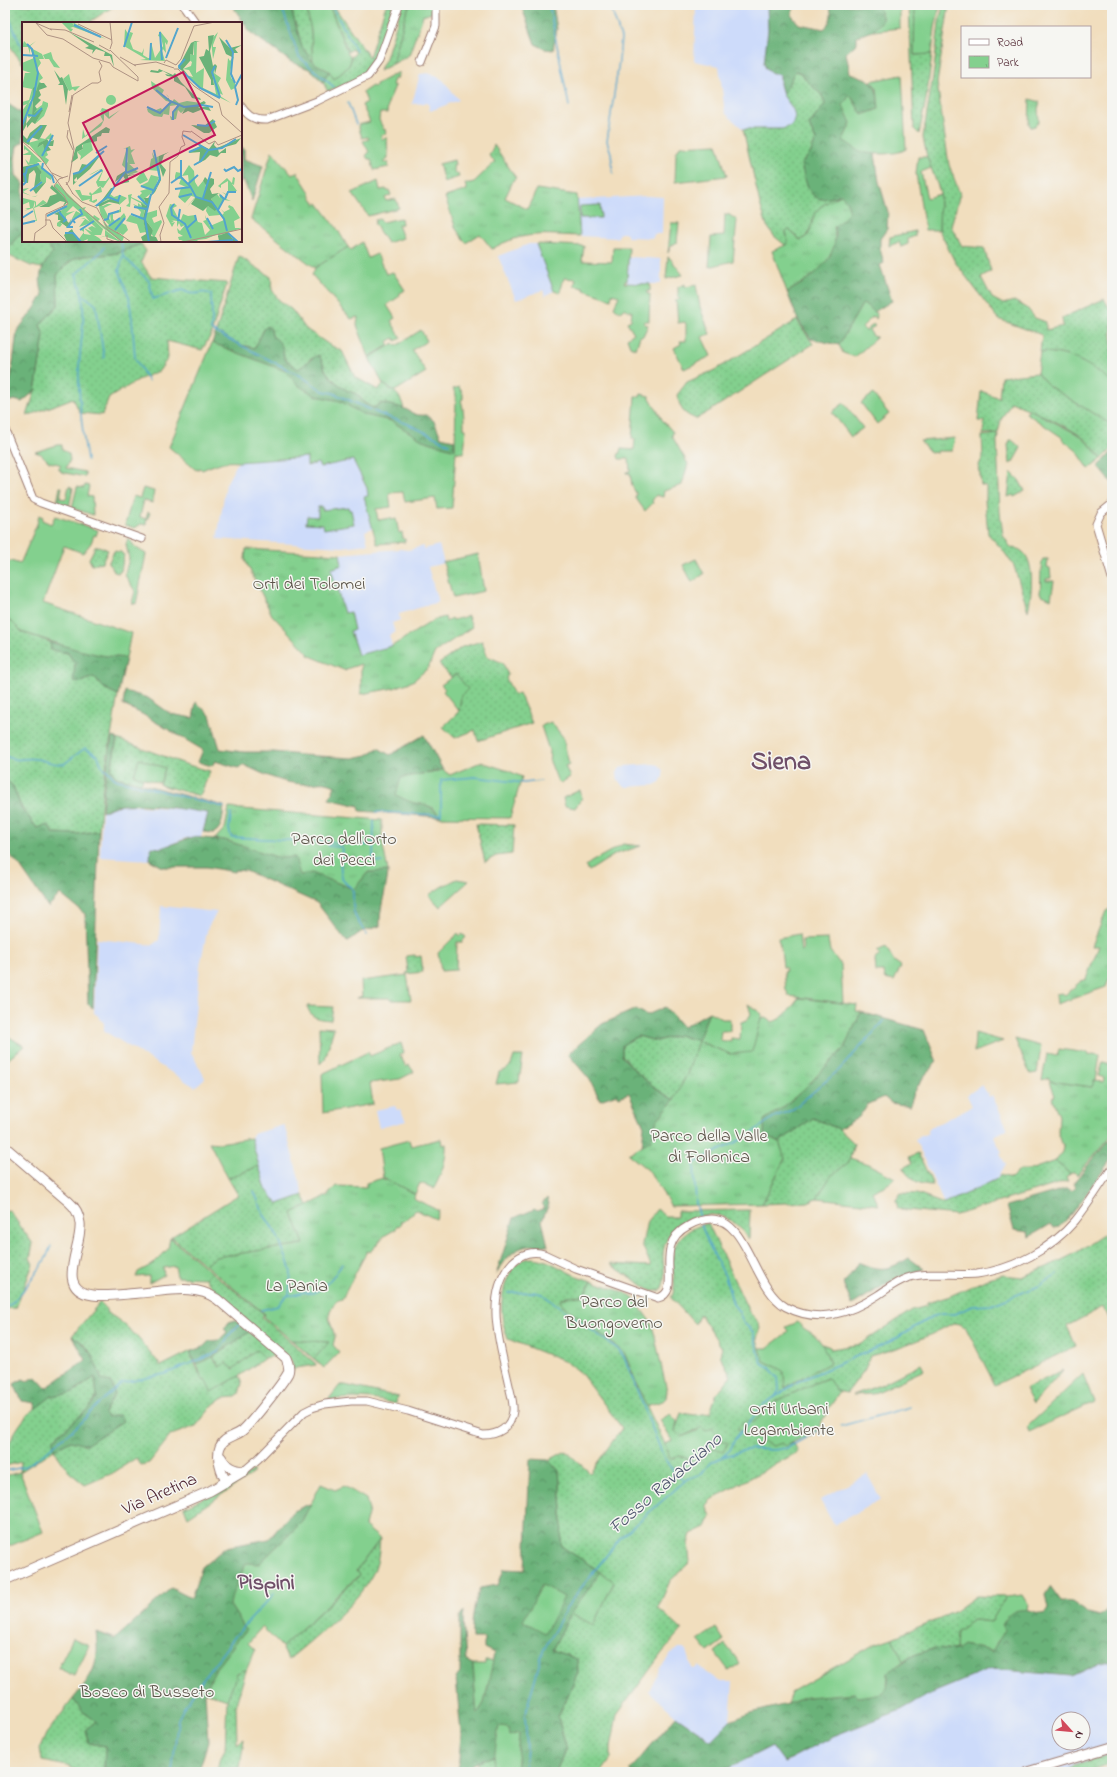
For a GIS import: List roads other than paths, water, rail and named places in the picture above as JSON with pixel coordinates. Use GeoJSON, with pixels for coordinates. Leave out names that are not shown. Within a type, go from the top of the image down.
{"type":"FeatureCollection","features":[{"type":"Feature","properties":{"kind":"main road"},"geometry":{"type":"LineString","coordinates":[[5,1147],[69,1202],[77,1211],[80,1227],[71,1275],[74,1285],[81,1291],[100,1296],[191,1290],[202,1291],[210,1295],[284,1355],[289,1366],[286,1377],[245,1428],[223,1442],[220,1447],[219,1454],[223,1475],[227,1482]]}},
{"type":"Feature","properties":{"kind":"main road"},"geometry":{"type":"LineString","coordinates":[[219,1454],[228,1467],[244,1471]]}},
{"type":"Feature","properties":{"kind":"main road","name":"Via Aretina"},"geometry":{"type":"LineString","coordinates":[[5,1580],[227,1482],[244,1471]]}},
{"type":"Feature","properties":{"kind":"main road"},"geometry":{"type":"LineString","coordinates":[[1028,1772],[1112,1747]]}},
{"type":"Feature","properties":{"kind":"street"},"geometry":{"type":"LineString","coordinates":[[183,5],[195,22]]}},
{"type":"Feature","properties":{"kind":"street"},"geometry":{"type":"LineString","coordinates":[[242,107],[251,117],[260,120],[267,120],[317,101],[366,78],[373,71],[379,61],[399,5]]}},
{"type":"Feature","properties":{"kind":"street"},"geometry":{"type":"LineString","coordinates":[[422,62],[436,26],[436,5]]}},
{"type":"Feature","properties":{"kind":"street"},"geometry":{"type":"LineString","coordinates":[[5,430],[33,499],[48,506],[142,538]]}},
{"type":"Feature","properties":{"kind":"street"},"geometry":{"type":"LineString","coordinates":[[1112,504],[1101,513],[1096,524],[1112,578]]}},
{"type":"Feature","properties":{"kind":"street","name":"Via Aretina"},"geometry":{"type":"LineString","coordinates":[[244,1471],[308,1410],[325,1404],[365,1400],[408,1411],[483,1435],[500,1432],[509,1424],[513,1408],[499,1339],[496,1306],[500,1284],[512,1263],[527,1253],[541,1253],[576,1269],[615,1282],[651,1297],[660,1298],[666,1294],[669,1287],[668,1255],[671,1243],[681,1230],[694,1223],[708,1219],[723,1221],[734,1229],[743,1243],[762,1282],[778,1301],[786,1307],[804,1313],[818,1316],[833,1316],[859,1307],[906,1278],[926,1275],[985,1272],[1008,1266],[1030,1256],[1054,1241],[1072,1225],[1112,1168]]}},
{"type":"Feature","properties":{"kind":"waterway"},"geometry":{"type":"LineString","coordinates":[[281,5],[299,57],[334,87]]}},
{"type":"Feature","properties":{"kind":"waterway"},"geometry":{"type":"LineString","coordinates":[[331,5],[356,50]]}},
{"type":"Feature","properties":{"kind":"waterway"},"geometry":{"type":"LineString","coordinates":[[549,5],[569,106]]}},
{"type":"Feature","properties":{"kind":"waterway"},"geometry":{"type":"LineString","coordinates":[[610,5],[621,38],[607,141],[611,153],[613,173]]}},
{"type":"Feature","properties":{"kind":"waterway"},"geometry":{"type":"LineString","coordinates":[[5,8],[22,49]]}},
{"type":"Feature","properties":{"kind":"waterway"},"geometry":{"type":"LineString","coordinates":[[348,103],[356,124]]}},
{"type":"Feature","properties":{"kind":"waterway"},"geometry":{"type":"LineString","coordinates":[[121,242],[123,256],[119,270],[129,297],[135,358],[148,381]]}},
{"type":"Feature","properties":{"kind":"waterway"},"geometry":{"type":"LineString","coordinates":[[87,460],[79,391],[83,304],[81,290],[76,274],[101,252],[104,247]]}},
{"type":"Feature","properties":{"kind":"waterway"},"geometry":{"type":"LineString","coordinates":[[123,256],[149,281],[153,299],[182,290],[191,293],[204,292],[211,294],[211,330],[301,376],[323,391],[333,393],[380,414],[408,424],[449,444]]}},
{"type":"Feature","properties":{"kind":"waterway"},"geometry":{"type":"LineString","coordinates":[[82,294],[96,305],[104,358]]}},
{"type":"Feature","properties":{"kind":"waterway"},"geometry":{"type":"LineString","coordinates":[[5,756],[14,759],[36,759],[57,764],[64,764],[85,748],[98,756],[102,766],[105,769]]}},
{"type":"Feature","properties":{"kind":"waterway"},"geometry":{"type":"LineString","coordinates":[[106,769],[114,778],[118,780],[224,807]]}},
{"type":"Feature","properties":{"kind":"waterway"},"geometry":{"type":"LineString","coordinates":[[376,812],[441,815],[441,780],[475,777],[524,783],[541,781]]}},
{"type":"Feature","properties":{"kind":"waterway"},"geometry":{"type":"LineString","coordinates":[[231,814],[229,829],[231,837],[374,845]]}},
{"type":"Feature","properties":{"kind":"waterway"},"geometry":{"type":"LineString","coordinates":[[374,820],[373,861],[382,862]]}},
{"type":"Feature","properties":{"kind":"waterway"},"geometry":{"type":"LineString","coordinates":[[328,842],[328,846],[342,847],[342,875],[347,885],[352,888],[354,913],[367,935]]}},
{"type":"Feature","properties":{"kind":"waterway"},"geometry":{"type":"LineString","coordinates":[[700,1218],[696,1204],[694,1163],[746,1137],[774,1117],[792,1110],[840,1069],[884,1021]]}},
{"type":"Feature","properties":{"kind":"waterway"},"geometry":{"type":"LineString","coordinates":[[254,1191],[263,1213],[277,1235],[291,1273],[289,1295],[284,1298],[278,1306],[261,1310]]}},
{"type":"Feature","properties":{"kind":"waterway"},"geometry":{"type":"LineString","coordinates":[[701,1224],[708,1243],[725,1276],[733,1304],[739,1312],[743,1322],[753,1332],[762,1363],[770,1368],[778,1378],[779,1390],[775,1397]]}},
{"type":"Feature","properties":{"kind":"waterway"},"geometry":{"type":"LineString","coordinates":[[5,1307],[9,1305],[27,1286],[46,1258],[51,1246]]}},
{"type":"Feature","properties":{"kind":"waterway"},"geometry":{"type":"LineString","coordinates":[[289,1295],[304,1292],[315,1292],[333,1277],[342,1264]]}},
{"type":"Feature","properties":{"kind":"waterway","name":"Fosso Ravacciano"},"geometry":{"type":"LineString","coordinates":[[524,1772],[527,1749],[525,1714],[543,1651],[570,1602],[621,1537],[687,1479],[701,1474],[710,1463],[722,1457],[730,1450],[735,1439],[764,1404],[799,1381],[892,1341],[931,1317],[941,1314],[955,1314],[973,1306],[991,1305],[1039,1286],[1057,1274]]}},
{"type":"Feature","properties":{"kind":"waterway"},"geometry":{"type":"LineString","coordinates":[[508,1293],[533,1292],[542,1294],[619,1350],[624,1357],[664,1458],[674,1472],[684,1481]]}},
{"type":"Feature","properties":{"kind":"waterway"},"geometry":{"type":"LineString","coordinates":[[5,1471],[24,1467],[37,1459],[81,1423],[96,1406],[122,1383],[165,1374],[218,1352],[230,1334],[240,1325]]}},
{"type":"Feature","properties":{"kind":"waterway"},"geometry":{"type":"LineString","coordinates":[[841,1426],[910,1407]]}},
{"type":"Feature","properties":{"kind":"waterway"},"geometry":{"type":"LineString","coordinates":[[723,1457],[753,1449],[774,1450],[787,1448],[818,1431]]}},
{"type":"Feature","properties":{"kind":"waterway"},"geometry":{"type":"LineString","coordinates":[[172,1772],[178,1719],[183,1709],[202,1680],[236,1635],[274,1594]]}},
{"type":"Feature","properties":{"kind":"railway"},"geometry":{"type":"LineString","coordinates":[[1097,1772],[1112,1767]]}},
{"type":"Feature","properties":{"kind":"district","name":"Siena"},"geometry":{"type":"Point","coordinates":[781,763]}},
{"type":"Feature","properties":{"kind":"district","name":"Pispini"},"geometry":{"type":"Point","coordinates":[266,1584]}},
{"type":"Feature","properties":{"kind":"park label","name":"Orti dei Tolomei"},"geometry":{"type":"Point","coordinates":[309,585]}},
{"type":"Feature","properties":{"kind":"park label","name":"Parco dell'Orto dei Pecci"},"geometry":{"type":"Point","coordinates":[344,850]}},
{"type":"Feature","properties":{"kind":"park label","name":"Parco della Valle di Follonica"},"geometry":{"type":"Point","coordinates":[709,1147]}},
{"type":"Feature","properties":{"kind":"park label","name":"La Pania"},"geometry":{"type":"Point","coordinates":[297,1287]}},
{"type":"Feature","properties":{"kind":"park label","name":"Parco del Buongoverno"},"geometry":{"type":"Point","coordinates":[614,1313]}},
{"type":"Feature","properties":{"kind":"park label","name":"Orti Urbani Legambiente"},"geometry":{"type":"Point","coordinates":[789,1420]}},
{"type":"Feature","properties":{"kind":"park label","name":"Bosco di Busseto"},"geometry":{"type":"Point","coordinates":[147,1693]}}]}
